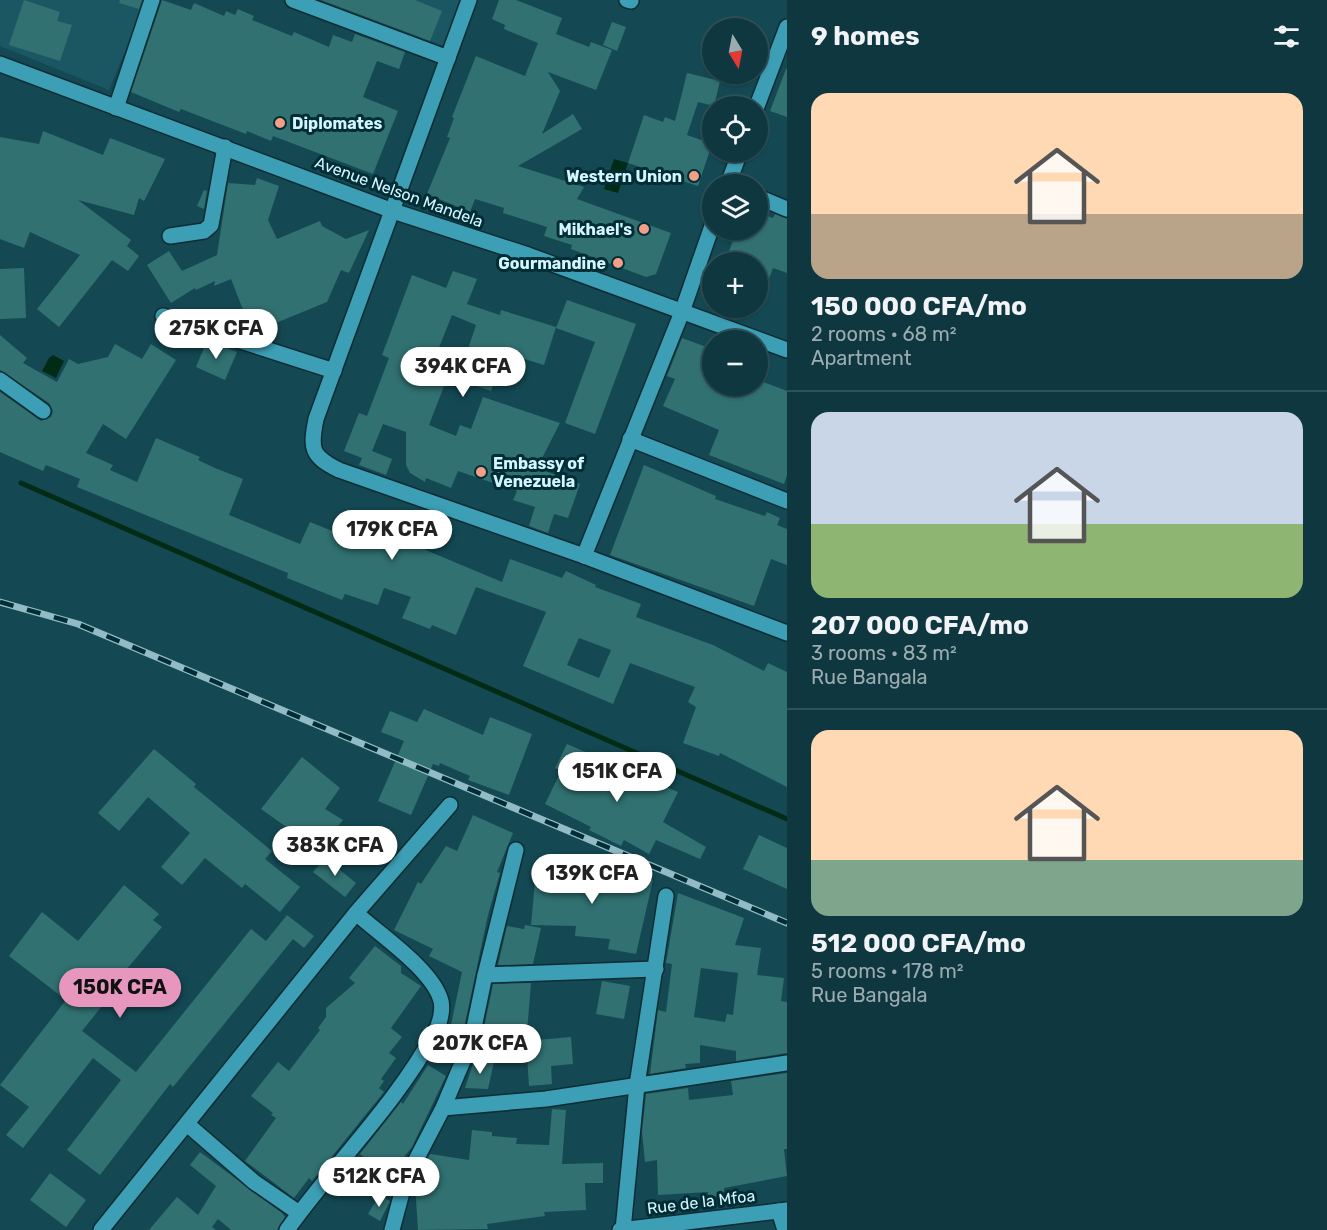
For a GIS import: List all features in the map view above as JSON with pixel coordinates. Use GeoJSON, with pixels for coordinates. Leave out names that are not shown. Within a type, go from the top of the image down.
{"type":"FeatureCollection","features":[{"type":"Feature","properties":{"kind":"street"},"geometry":{"type":"LineString","coordinates":[[116,108],[152,0]]}},
{"type":"Feature","properties":{"kind":"street"},"geometry":{"type":"LineString","coordinates":[[293,0],[448,58]]}},
{"type":"Feature","properties":{"kind":"street"},"geometry":{"type":"LineString","coordinates":[[469,0],[316,419],[312,437],[314,452],[322,461],[339,470],[584,556],[787,633]]}},
{"type":"Feature","properties":{"kind":"street"},"geometry":{"type":"LineString","coordinates":[[761,96],[787,27]]}},
{"type":"Feature","properties":{"kind":"street","name":"Avenue Nelson Mandela"},"geometry":{"type":"LineString","coordinates":[[0,64],[393,211],[528,255],[787,350]]}},
{"type":"Feature","properties":{"kind":"street"},"geometry":{"type":"LineString","coordinates":[[170,236],[204,231],[211,225],[225,147]]}},
{"type":"Feature","properties":{"kind":"street"},"geometry":{"type":"LineString","coordinates":[[768,201],[787,208]]}},
{"type":"Feature","properties":{"kind":"street"},"geometry":{"type":"LineString","coordinates":[[584,556],[682,312],[707,240]]}},
{"type":"Feature","properties":{"kind":"street"},"geometry":{"type":"LineString","coordinates":[[163,316],[334,371]]}},
{"type":"Feature","properties":{"kind":"street"},"geometry":{"type":"LineString","coordinates":[[0,380],[43,411]]}},
{"type":"Feature","properties":{"kind":"street"},"geometry":{"type":"LineString","coordinates":[[630,439],[787,501]]}},
{"type":"Feature","properties":{"kind":"street"},"geometry":{"type":"LineString","coordinates":[[101,1230],[356,913],[450,805]]}},
{"type":"Feature","properties":{"kind":"street"},"geometry":{"type":"LineString","coordinates":[[392,1230],[405,1181],[443,1108],[471,1042],[516,850]]}},
{"type":"Feature","properties":{"kind":"street"},"geometry":{"type":"LineString","coordinates":[[622,1230],[637,1084],[666,896]]}},
{"type":"Feature","properties":{"kind":"street"},"geometry":{"type":"LineString","coordinates":[[287,1230],[401,1083],[436,1030],[441,1016],[442,1003],[430,979],[356,913]]}},
{"type":"Feature","properties":{"kind":"street"},"geometry":{"type":"LineString","coordinates":[[485,975],[656,969]]}},
{"type":"Feature","properties":{"kind":"street"},"geometry":{"type":"LineString","coordinates":[[443,1108],[546,1099],[787,1063]]}},
{"type":"Feature","properties":{"kind":"street"},"geometry":{"type":"LineString","coordinates":[[188,1124],[254,1182],[299,1213]]}},
{"type":"Feature","properties":{"kind":"street"},"geometry":{"type":"LineString","coordinates":[[783,1210],[786,1230]]}},
{"type":"Feature","properties":{"kind":"street","name":"Rue de la Mfoa"},"geometry":{"type":"LineString","coordinates":[[622,1230],[783,1210]]}},
{"type":"Feature","properties":{"kind":"shaded area"},"geometry":{"type":"Polygon","coordinates":[[[0,0],[146,0],[109,90],[0,46],[0,0]]]}},
{"type":"Feature","properties":{"kind":"shaded area"},"geometry":{"type":"Polygon","coordinates":[[[321,0],[461,0],[444,46],[321,0]]]}},
{"type":"Feature","properties":{"kind":"shaded area"},"geometry":{"type":"Polygon","coordinates":[[[614,159],[628,163],[618,193],[604,189],[614,159]]]}},
{"type":"Feature","properties":{"kind":"shaded area"},"geometry":{"type":"Polygon","coordinates":[[[53,355],[64,361],[56,378],[42,371],[53,355]]]}},
{"type":"Feature","properties":{"kind":"building"},"geometry":{"type":"Polygon","coordinates":[[[24,0],[60,12],[57,21],[72,25],[60,61],[9,45],[24,0]]]}},
{"type":"Feature","properties":{"kind":"building"},"geometry":{"type":"Polygon","coordinates":[[[120,0],[142,0],[139,9],[119,3],[120,0]]]}},
{"type":"Feature","properties":{"kind":"building"},"geometry":{"type":"Polygon","coordinates":[[[162,0],[191,10],[194,3],[224,16],[226,11],[235,15],[238,9],[254,16],[252,20],[292,36],[294,32],[329,47],[333,35],[352,42],[355,34],[405,52],[399,69],[377,61],[363,97],[398,111],[373,174],[273,136],[271,141],[247,131],[246,134],[181,109],[179,112],[131,92],[162,0]]]}},
{"type":"Feature","properties":{"kind":"building"},"geometry":{"type":"Polygon","coordinates":[[[321,0],[415,0],[442,11],[430,41],[321,0]]]}},
{"type":"Feature","properties":{"kind":"building"},"geometry":{"type":"Polygon","coordinates":[[[499,0],[516,0],[562,18],[556,34],[589,47],[591,42],[612,50],[596,90],[548,72],[560,91],[542,134],[573,114],[582,129],[518,166],[584,187],[577,199],[671,233],[656,274],[646,277],[571,249],[572,245],[544,236],[547,227],[503,213],[504,208],[475,199],[470,212],[427,194],[450,138],[447,137],[454,118],[452,117],[476,56],[525,76],[538,43],[504,29],[505,25],[492,19],[499,0]]]}},
{"type":"Feature","properties":{"kind":"building"},"geometry":{"type":"Polygon","coordinates":[[[612,22],[626,27],[617,51],[603,45],[612,22]]]}},
{"type":"Feature","properties":{"kind":"building"},"geometry":{"type":"Polygon","coordinates":[[[787,69],[787,117],[770,111],[787,69]]]}},
{"type":"Feature","properties":{"kind":"building"},"geometry":{"type":"Polygon","coordinates":[[[687,73],[702,77],[702,84],[719,84],[716,96],[702,96],[702,103],[698,102],[687,135],[702,140],[702,162],[706,162],[698,186],[628,163],[644,115],[663,122],[665,117],[675,121],[687,73]]]}},
{"type":"Feature","properties":{"kind":"building"},"geometry":{"type":"Polygon","coordinates":[[[43,131],[103,155],[110,138],[165,159],[144,201],[139,198],[134,215],[78,200],[131,240],[127,246],[139,256],[128,271],[112,260],[59,327],[37,309],[80,255],[30,232],[24,248],[0,239],[0,137],[39,144],[43,131]]]}},
{"type":"Feature","properties":{"kind":"building"},"geometry":{"type":"Polygon","coordinates":[[[257,178],[279,186],[268,220],[277,239],[320,221],[322,226],[346,239],[369,230],[349,273],[341,270],[327,302],[266,327],[263,319],[249,325],[231,279],[214,286],[215,281],[196,290],[195,288],[171,303],[147,265],[169,251],[182,271],[217,255],[228,183],[255,185],[257,178]]]}},
{"type":"Feature","properties":{"kind":"building"},"geometry":{"type":"Polygon","coordinates":[[[204,190],[207,191],[204,209],[197,206],[204,190]]]}},
{"type":"Feature","properties":{"kind":"building"},"geometry":{"type":"Polygon","coordinates":[[[775,214],[787,219],[787,273],[773,268],[768,282],[768,252],[729,252],[733,240],[768,240],[768,216],[773,218],[775,214]]]}},
{"type":"Feature","properties":{"kind":"building"},"geometry":{"type":"Polygon","coordinates":[[[24,268],[26,318],[0,319],[0,269],[24,268]]]}},
{"type":"Feature","properties":{"kind":"building"},"geometry":{"type":"Polygon","coordinates":[[[453,271],[477,279],[467,304],[500,315],[501,310],[556,327],[544,365],[518,357],[514,369],[500,364],[491,391],[448,376],[429,425],[456,436],[460,425],[471,429],[483,397],[560,423],[537,468],[580,484],[568,518],[554,514],[548,533],[529,526],[535,507],[513,500],[517,491],[458,471],[451,488],[426,478],[425,482],[410,473],[406,465],[406,432],[383,424],[372,451],[392,459],[386,475],[359,465],[362,458],[344,451],[359,413],[367,416],[389,358],[382,355],[412,275],[446,288],[453,271]],[[452,315],[436,355],[463,364],[476,325],[452,315]]]}},
{"type":"Feature","properties":{"kind":"building"},"geometry":{"type":"Polygon","coordinates":[[[567,300],[636,324],[595,434],[565,423],[595,342],[556,328],[567,300]]]}},
{"type":"Feature","properties":{"kind":"building"},"geometry":{"type":"Polygon","coordinates":[[[0,335],[27,358],[23,363],[57,382],[69,359],[78,364],[108,357],[115,344],[142,359],[151,344],[176,360],[126,439],[103,424],[86,453],[113,465],[110,470],[137,482],[156,438],[200,457],[198,460],[243,479],[229,515],[300,544],[310,522],[369,546],[381,513],[399,519],[397,526],[425,537],[421,547],[428,551],[502,582],[510,559],[562,578],[566,571],[596,585],[595,587],[641,604],[636,617],[713,645],[764,671],[768,663],[787,672],[787,787],[720,753],[719,756],[683,743],[696,707],[688,702],[695,687],[630,663],[613,704],[523,666],[546,612],[476,587],[456,635],[432,625],[430,629],[402,618],[411,597],[384,588],[378,605],[345,594],[342,600],[287,578],[288,573],[77,487],[80,479],[46,465],[43,471],[0,452],[0,392],[41,421],[51,417],[53,411],[49,403],[0,370],[0,335]],[[579,638],[567,665],[599,678],[611,650],[579,638]]]}},
{"type":"Feature","properties":{"kind":"building"},"geometry":{"type":"Polygon","coordinates":[[[682,338],[702,345],[702,396],[768,396],[768,384],[787,391],[787,475],[784,484],[709,455],[719,430],[663,406],[675,379],[667,376],[682,338]]]}},
{"type":"Feature","properties":{"kind":"building"},"geometry":{"type":"Polygon","coordinates":[[[207,341],[237,352],[225,380],[196,367],[207,341]]]}},
{"type":"Feature","properties":{"kind":"building"},"geometry":{"type":"Polygon","coordinates":[[[644,465],[716,496],[715,499],[765,516],[767,512],[780,518],[777,525],[787,529],[787,565],[771,559],[754,606],[610,555],[644,465]]]}},
{"type":"Feature","properties":{"kind":"building"},"geometry":{"type":"Polygon","coordinates":[[[424,709],[483,735],[490,717],[532,734],[509,795],[468,780],[470,776],[440,763],[439,766],[433,764],[411,815],[378,801],[404,741],[381,732],[390,711],[417,722],[424,709]]]}},
{"type":"Feature","properties":{"kind":"building"},"geometry":{"type":"Polygon","coordinates":[[[567,744],[678,792],[663,822],[706,847],[700,859],[656,840],[649,854],[624,840],[621,846],[589,830],[591,827],[545,804],[561,771],[555,768],[567,744]]]}},
{"type":"Feature","properties":{"kind":"building"},"geometry":{"type":"Polygon","coordinates":[[[154,749],[196,784],[194,787],[272,851],[265,859],[300,887],[280,912],[245,884],[242,888],[205,858],[182,885],[161,867],[190,833],[148,797],[119,831],[98,813],[154,749]]]}},
{"type":"Feature","properties":{"kind":"building"},"geometry":{"type":"Polygon","coordinates":[[[302,757],[340,788],[325,809],[343,820],[319,850],[261,809],[302,757]]]}},
{"type":"Feature","properties":{"kind":"building"},"geometry":{"type":"Polygon","coordinates":[[[473,815],[513,833],[497,872],[500,873],[488,915],[464,1028],[451,1025],[462,972],[429,956],[433,949],[394,930],[418,882],[421,884],[446,846],[457,851],[473,815]]]}},
{"type":"Feature","properties":{"kind":"building"},"geometry":{"type":"Polygon","coordinates":[[[759,835],[787,848],[787,889],[743,869],[759,835]]]}},
{"type":"Feature","properties":{"kind":"building"},"geometry":{"type":"Polygon","coordinates":[[[325,858],[356,883],[345,897],[313,872],[325,858]]]}},
{"type":"Feature","properties":{"kind":"building"},"geometry":{"type":"Polygon","coordinates":[[[537,859],[568,864],[566,874],[624,879],[625,875],[653,880],[636,954],[608,949],[610,939],[575,936],[576,926],[531,925],[537,859]]]}},
{"type":"Feature","properties":{"kind":"building"},"geometry":{"type":"Polygon","coordinates":[[[124,885],[159,914],[153,920],[162,927],[126,970],[138,979],[123,998],[114,991],[82,1031],[136,1072],[251,929],[266,941],[287,915],[314,936],[304,948],[293,939],[173,1087],[170,1084],[100,1175],[67,1150],[121,1080],[93,1058],[23,1148],[6,1135],[29,1107],[0,1085],[66,1000],[9,956],[42,912],[78,941],[124,885]]]}},
{"type":"Feature","properties":{"kind":"building"},"geometry":{"type":"Polygon","coordinates":[[[678,893],[744,918],[735,945],[761,948],[757,975],[784,978],[781,1001],[787,1002],[787,1053],[736,1061],[736,1051],[700,1045],[700,1063],[685,1064],[686,1068],[650,1074],[658,1010],[666,1012],[672,964],[666,963],[678,893]],[[701,968],[694,1017],[725,1022],[727,1014],[733,1015],[738,973],[701,968]]]}},
{"type":"Feature","properties":{"kind":"building"},"geometry":{"type":"Polygon","coordinates":[[[525,925],[541,928],[533,964],[498,965],[507,926],[524,929],[525,925]]]}},
{"type":"Feature","properties":{"kind":"building"},"geometry":{"type":"Polygon","coordinates":[[[375,946],[401,966],[401,973],[421,986],[391,1028],[402,1037],[389,1053],[396,1058],[381,1079],[384,1081],[379,1088],[384,1092],[312,1181],[309,1178],[294,1198],[245,1161],[276,1118],[251,1096],[278,1062],[289,1071],[320,1030],[318,1028],[326,1017],[326,1008],[355,983],[349,978],[375,946]]]}},
{"type":"Feature","properties":{"kind":"building"},"geometry":{"type":"Polygon","coordinates":[[[602,981],[630,986],[624,1019],[596,1014],[602,981]]]}},
{"type":"Feature","properties":{"kind":"building"},"geometry":{"type":"Polygon","coordinates":[[[531,983],[527,1032],[484,1028],[493,984],[531,983]]]}},
{"type":"Feature","properties":{"kind":"building"},"geometry":{"type":"Polygon","coordinates":[[[571,1037],[573,1064],[551,1066],[552,1084],[529,1086],[526,1041],[571,1037]]]}},
{"type":"Feature","properties":{"kind":"building"},"geometry":{"type":"Polygon","coordinates":[[[475,1058],[494,1062],[488,1089],[465,1088],[475,1058]]]}},
{"type":"Feature","properties":{"kind":"building"},"geometry":{"type":"Polygon","coordinates":[[[428,1065],[446,1076],[412,1147],[389,1176],[360,1154],[401,1102],[403,1104],[428,1065]]]}},
{"type":"Feature","properties":{"kind":"building"},"geometry":{"type":"Polygon","coordinates":[[[787,1073],[787,1149],[784,1149],[787,1176],[724,1188],[724,1197],[708,1196],[708,1192],[658,1195],[657,1160],[645,1162],[642,1132],[646,1094],[688,1088],[689,1100],[733,1095],[731,1081],[787,1073]]]}},
{"type":"Feature","properties":{"kind":"building"},"geometry":{"type":"Polygon","coordinates":[[[552,1109],[566,1110],[562,1164],[603,1163],[603,1183],[585,1183],[586,1210],[544,1212],[545,1216],[487,1224],[488,1229],[418,1230],[415,1184],[430,1154],[469,1160],[472,1130],[492,1132],[492,1136],[517,1138],[516,1144],[549,1145],[552,1109]]]}},
{"type":"Feature","properties":{"kind":"building"},"geometry":{"type":"Polygon","coordinates":[[[200,1152],[282,1213],[285,1217],[277,1230],[231,1230],[218,1219],[212,1227],[216,1230],[149,1230],[177,1197],[198,1215],[216,1186],[190,1165],[200,1152]]]}},
{"type":"Feature","properties":{"kind":"building"},"geometry":{"type":"Polygon","coordinates":[[[50,1173],[86,1200],[66,1227],[30,1200],[50,1173]]]}},
{"type":"Feature","properties":{"kind":"building"},"geometry":{"type":"Polygon","coordinates":[[[379,1195],[390,1201],[380,1221],[368,1214],[379,1195]]]}},
{"type":"Feature","properties":{"kind":"waterway"},"geometry":{"type":"LineString","coordinates":[[21,483],[787,819]]}},
{"type":"Feature","properties":{"kind":"railway"},"geometry":{"type":"LineString","coordinates":[[0,602],[78,624],[787,923]]}},
{"type":"Feature","properties":{"kind":"place","name":"Diplomates"},"geometry":{"type":"Point","coordinates":[280,123]}},
{"type":"Feature","properties":{"kind":"place","name":"Western Union"},"geometry":{"type":"Point","coordinates":[694,176]}},
{"type":"Feature","properties":{"kind":"place","name":"Mikhael's"},"geometry":{"type":"Point","coordinates":[644,229]}},
{"type":"Feature","properties":{"kind":"place","name":"Gourmandine"},"geometry":{"type":"Point","coordinates":[618,263]}},
{"type":"Feature","properties":{"kind":"place","name":"Embassy of Venezuela"},"geometry":{"type":"Point","coordinates":[481,472]}}]}
